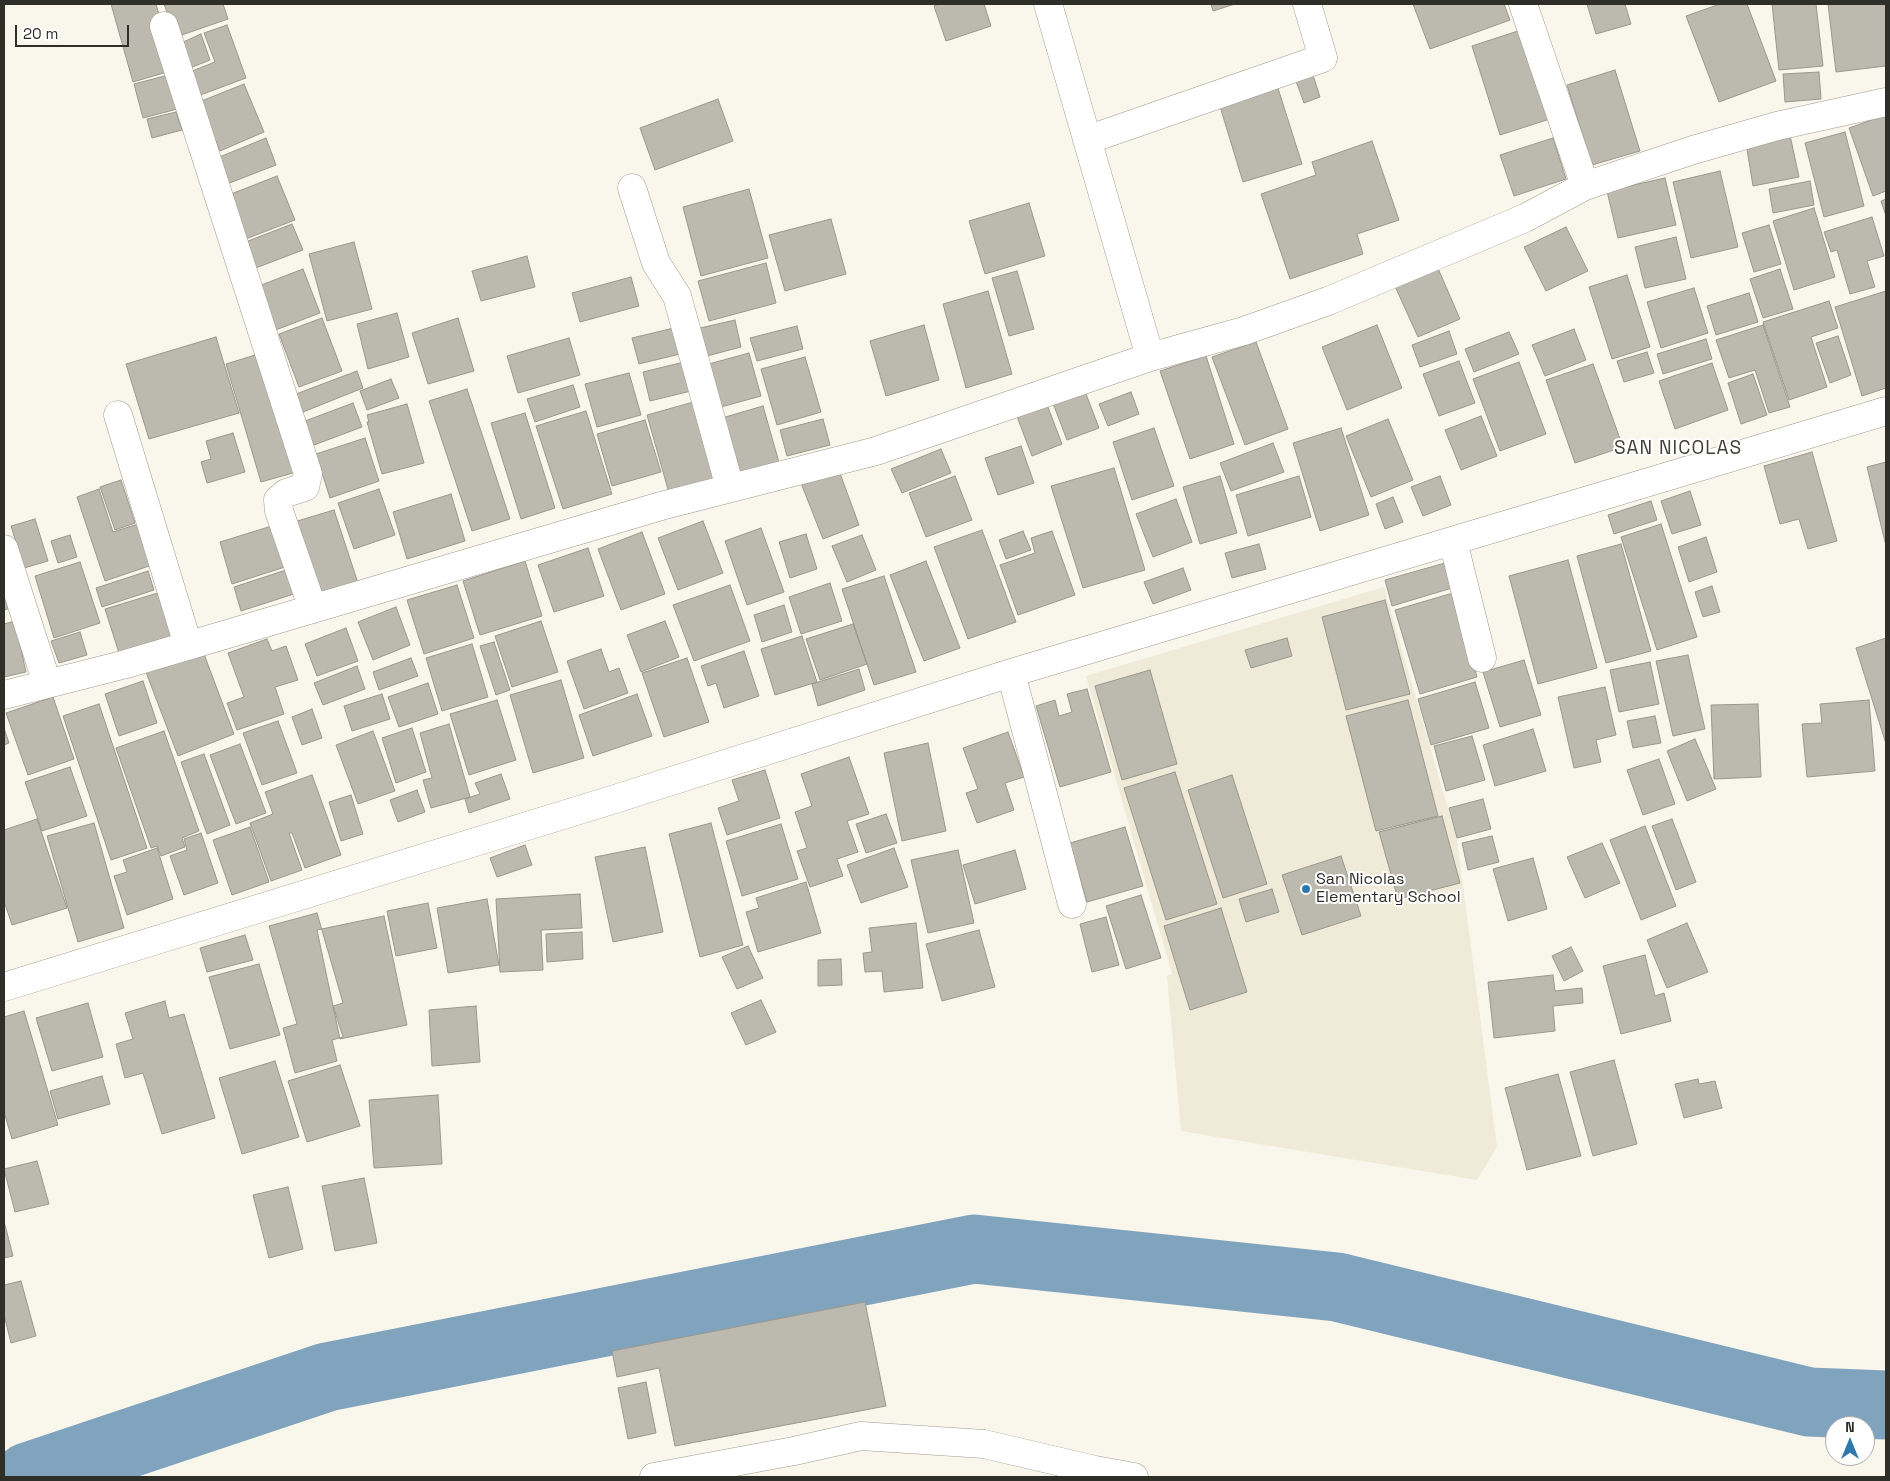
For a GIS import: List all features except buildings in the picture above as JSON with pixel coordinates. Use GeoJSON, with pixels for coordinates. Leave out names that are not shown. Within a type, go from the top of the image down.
{"type":"FeatureCollection","features":[{"type":"Feature","properties":{"kind":"street"},"geometry":{"type":"LineString","coordinates":[[1048,4],[1150,357]]}},
{"type":"Feature","properties":{"kind":"street"},"geometry":{"type":"LineString","coordinates":[[1087,140],[1323,58],[1306,4]]}},
{"type":"Feature","properties":{"kind":"street"},"geometry":{"type":"LineString","coordinates":[[1523,4],[1585,186]]}},
{"type":"Feature","properties":{"kind":"street"},"geometry":{"type":"LineString","coordinates":[[164,26],[308,474],[305,487],[286,493],[278,500],[279,511],[313,609]]}},
{"type":"Feature","properties":{"kind":"street"},"geometry":{"type":"LineString","coordinates":[[4,695],[126,664],[661,506],[876,451],[1150,357],[1244,331],[1328,301],[1525,218],[1585,186],[1693,150],[1777,126],[1886,102]]}},
{"type":"Feature","properties":{"kind":"street"},"geometry":{"type":"LineString","coordinates":[[632,188],[656,263],[677,296],[730,488]]}},
{"type":"Feature","properties":{"kind":"street"},"geometry":{"type":"LineString","coordinates":[[4,988],[615,799],[1011,673],[1886,411]]}},
{"type":"Feature","properties":{"kind":"street"},"geometry":{"type":"LineString","coordinates":[[118,415],[188,645]]}},
{"type":"Feature","properties":{"kind":"street"},"geometry":{"type":"LineString","coordinates":[[1453,541],[1482,658]]}},
{"type":"Feature","properties":{"kind":"street"},"geometry":{"type":"LineString","coordinates":[[4,549],[47,683]]}},
{"type":"Feature","properties":{"kind":"street"},"geometry":{"type":"LineString","coordinates":[[1011,673],[1072,904]]}},
{"type":"Feature","properties":{"kind":"street"},"geometry":{"type":"LineString","coordinates":[[654,1477],[794,1451],[861,1436],[984,1444],[1095,1470],[1134,1477]]}},
{"type":"Feature","properties":{"kind":"shaded area","name":"San Nicolas Elementary School"},"geometry":{"type":"Polygon","coordinates":[[[1384,587],[1457,840],[1497,1147],[1477,1180],[1181,1131],[1167,976],[1172,974],[1086,676],[1384,587]]]}},
{"type":"Feature","properties":{"kind":"waterway"},"geometry":{"type":"LineString","coordinates":[[28,1477],[327,1377],[974,1249],[1337,1287],[1809,1402],[1886,1405]]}},
{"type":"Feature","properties":{"kind":"place","name":"San Nicolas Elementary School"},"geometry":{"type":"Point","coordinates":[1306,889]}},
{"type":"Feature","properties":{"kind":"district","name":"SAN NICOLAS"},"geometry":{"type":"Point","coordinates":[1678,449]}}]}
